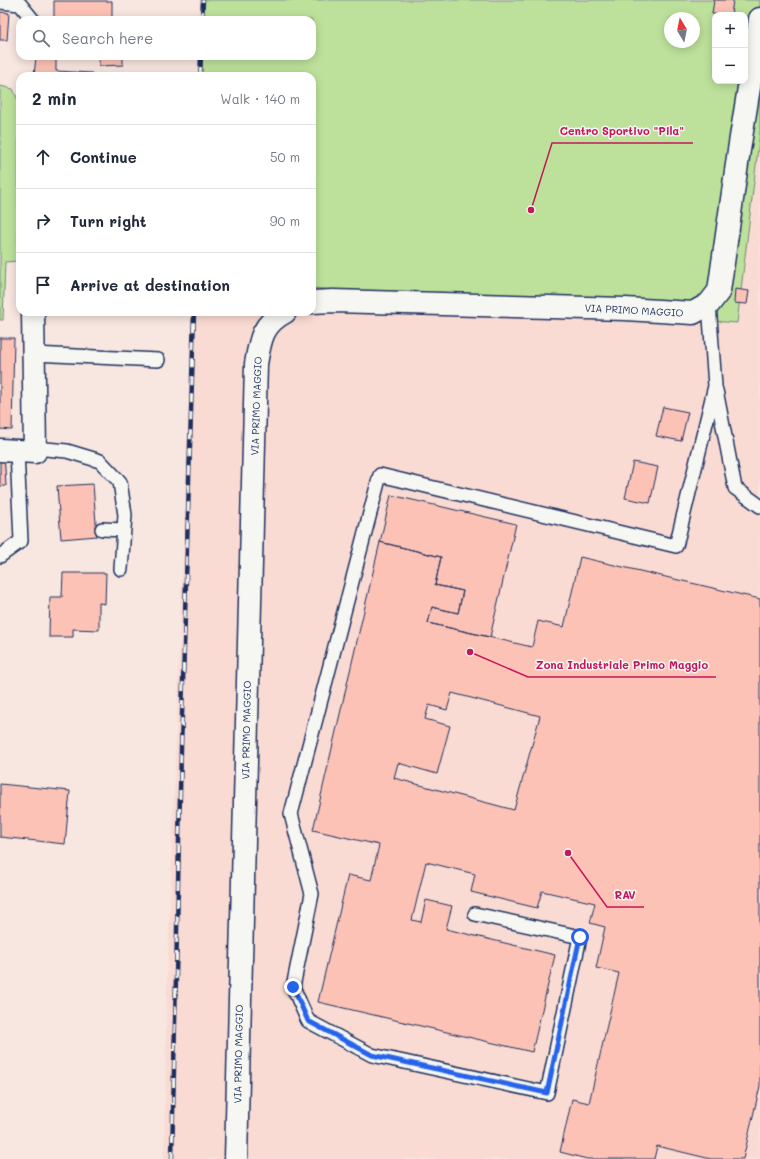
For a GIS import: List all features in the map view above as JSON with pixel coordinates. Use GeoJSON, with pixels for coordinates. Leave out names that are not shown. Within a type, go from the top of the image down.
{"type":"FeatureCollection","features":[{"type":"Feature","properties":{"kind":"street"},"geometry":{"type":"LineString","coordinates":[[709,304],[719,291],[739,150],[760,19]]}},
{"type":"Feature","properties":{"kind":"street","name":"VIA PRIMO MAGGIO"},"geometry":{"type":"LineString","coordinates":[[316,302],[601,308],[693,313],[709,304]]}},
{"type":"Feature","properties":{"kind":"street"},"geometry":{"type":"LineString","coordinates":[[17,450],[34,354],[33,316]]}},
{"type":"Feature","properties":{"kind":"street","name":"VIA PRIMO MAGGIO"},"geometry":{"type":"LineString","coordinates":[[236,1159],[256,364],[265,327],[277,316]]}},
{"type":"Feature","properties":{"kind":"lane"},"geometry":{"type":"LineString","coordinates":[[0,2],[20,4],[30,16]]}},
{"type":"Feature","properties":{"kind":"lane"},"geometry":{"type":"LineString","coordinates":[[709,304],[715,386],[735,488],[760,506]]}},
{"type":"Feature","properties":{"kind":"lane"},"geometry":{"type":"LineString","coordinates":[[34,354],[158,360]]}},
{"type":"Feature","properties":{"kind":"lane"},"geometry":{"type":"LineString","coordinates":[[474,914],[580,937],[547,1093],[372,1055],[308,1021],[293,987],[312,894],[291,814],[380,475],[676,546],[715,386]]}},
{"type":"Feature","properties":{"kind":"lane"},"geometry":{"type":"LineString","coordinates":[[0,556],[21,541],[17,450],[67,451],[100,461],[120,482],[126,515],[121,569]]}},
{"type":"Feature","properties":{"kind":"lane"},"geometry":{"type":"LineString","coordinates":[[102,528],[124,530]]}},
{"type":"Feature","properties":{"kind":"shaded area"},"geometry":{"type":"Polygon","coordinates":[[[760,132],[760,1159],[164,1159],[167,981],[192,316],[316,316],[317,288],[737,323],[760,132]]]}},
{"type":"Feature","properties":{"kind":"green space"},"geometry":{"type":"Polygon","coordinates":[[[203,0],[760,0],[760,132],[737,323],[316,288],[316,72],[200,72],[201,60],[316,60],[316,16],[202,16],[203,0]]]}},
{"type":"Feature","properties":{"kind":"green space"},"geometry":{"type":"Polygon","coordinates":[[[0,86],[13,89],[16,96],[16,261],[5,262],[3,320],[0,320],[0,86]]]}},
{"type":"Feature","properties":{"kind":"building"},"geometry":{"type":"Polygon","coordinates":[[[714,0],[733,0],[731,12],[712,12],[714,0]]]}},
{"type":"Feature","properties":{"kind":"building"},"geometry":{"type":"Polygon","coordinates":[[[54,1],[112,1],[112,16],[54,16],[54,1]]]}},
{"type":"Feature","properties":{"kind":"building"},"geometry":{"type":"Polygon","coordinates":[[[0,12],[9,13],[7,40],[0,40],[0,12]]]}},
{"type":"Feature","properties":{"kind":"building"},"geometry":{"type":"Polygon","coordinates":[[[36,60],[56,60],[56,71],[74,72],[34,72],[36,60]]]}},
{"type":"Feature","properties":{"kind":"building"},"geometry":{"type":"Polygon","coordinates":[[[99,60],[123,60],[123,65],[99,66],[99,60]]]}},
{"type":"Feature","properties":{"kind":"building"},"geometry":{"type":"Polygon","coordinates":[[[735,289],[749,291],[747,304],[734,303],[735,289]]]}},
{"type":"Feature","properties":{"kind":"building"},"geometry":{"type":"Polygon","coordinates":[[[0,338],[14,338],[12,430],[0,429],[0,338]]]}},
{"type":"Feature","properties":{"kind":"building"},"geometry":{"type":"Polygon","coordinates":[[[663,407],[688,412],[681,441],[656,436],[663,407]]]}},
{"type":"Feature","properties":{"kind":"building"},"geometry":{"type":"Polygon","coordinates":[[[0,452],[4,452],[6,486],[0,486],[0,452]]]}},
{"type":"Feature","properties":{"kind":"building"},"geometry":{"type":"Polygon","coordinates":[[[633,462],[658,467],[650,503],[625,498],[633,462]]]}},
{"type":"Feature","properties":{"kind":"building"},"geometry":{"type":"Polygon","coordinates":[[[93,484],[97,536],[61,539],[57,486],[93,484]]]}},
{"type":"Feature","properties":{"kind":"building"},"geometry":{"type":"Polygon","coordinates":[[[391,495],[516,524],[490,637],[428,623],[432,607],[458,613],[463,591],[435,585],[441,557],[380,542],[391,495]]]}},
{"type":"Feature","properties":{"kind":"building"},"geometry":{"type":"Polygon","coordinates":[[[380,542],[441,557],[435,585],[463,591],[458,613],[432,607],[428,623],[532,647],[538,621],[564,627],[580,557],[760,599],[760,1086],[743,1159],[711,1159],[657,1146],[654,1159],[587,1159],[560,1152],[572,1099],[589,1103],[619,973],[596,968],[605,927],[590,923],[595,903],[542,891],[537,908],[471,892],[475,874],[426,862],[412,920],[421,922],[426,900],[452,906],[446,929],[555,955],[532,1052],[318,1002],[348,875],[371,880],[379,845],[313,830],[380,542]],[[452,693],[447,710],[429,705],[425,719],[450,726],[437,774],[398,763],[394,778],[514,810],[540,716],[452,693]]]}},
{"type":"Feature","properties":{"kind":"building"},"geometry":{"type":"Polygon","coordinates":[[[63,573],[106,573],[105,604],[99,603],[99,630],[73,629],[73,637],[49,637],[50,597],[62,597],[63,573]]]}},
{"type":"Feature","properties":{"kind":"building"},"geometry":{"type":"Polygon","coordinates":[[[0,784],[70,791],[65,844],[0,837],[0,784]]]}},
{"type":"Feature","properties":{"kind":"railway"},"geometry":{"type":"LineString","coordinates":[[202,16],[203,0]]}},
{"type":"Feature","properties":{"kind":"railway"},"geometry":{"type":"LineString","coordinates":[[200,72],[201,60]]}},
{"type":"Feature","properties":{"kind":"railway"},"geometry":{"type":"LineString","coordinates":[[172,1159],[181,749],[194,316]]}},
{"type":"Feature","properties":{"kind":"place","name":"Centro Sportivo \"Pila\""},"geometry":{"type":"Point","coordinates":[531,210]}},
{"type":"Feature","properties":{"kind":"place","name":"Zona Industriale Primo Maggio"},"geometry":{"type":"Point","coordinates":[470,652]}},
{"type":"Feature","properties":{"kind":"place","name":"RAV"},"geometry":{"type":"Point","coordinates":[568,853]}},
{"type":"Feature","properties":{"kind":"route"},"geometry":{"type":"LineString","coordinates":[[293,987],[308,1021],[372,1055],[547,1093],[580,937]]}}]}
